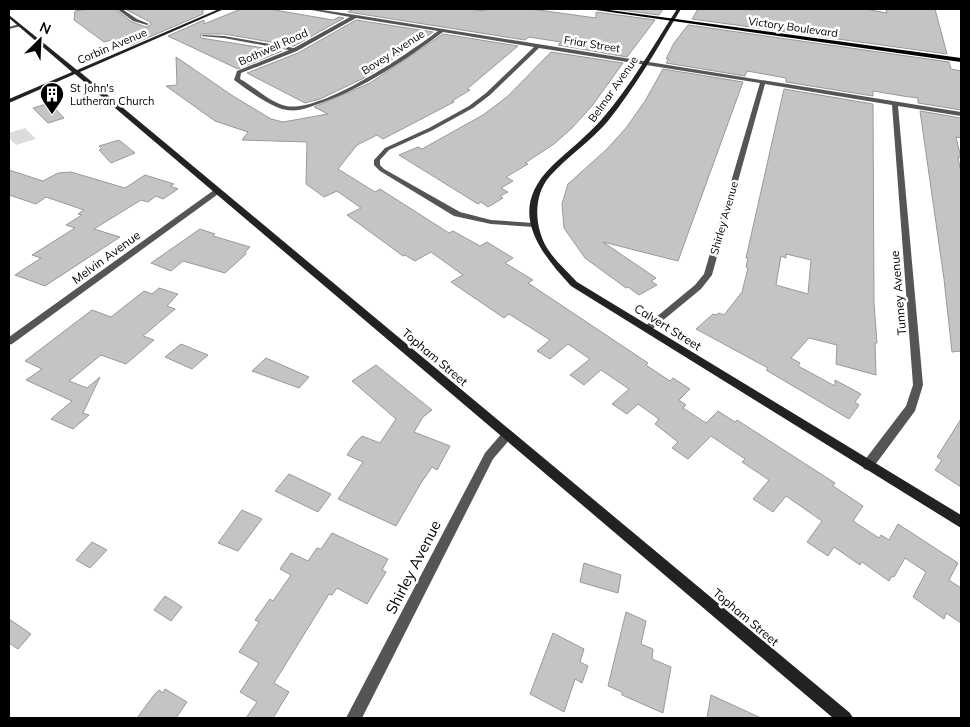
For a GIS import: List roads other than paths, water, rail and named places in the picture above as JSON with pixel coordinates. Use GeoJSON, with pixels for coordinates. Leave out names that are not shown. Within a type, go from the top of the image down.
{"type":"FeatureCollection","features":[{"type":"Feature","properties":{"kind":"main road","name":"Corbin Avenue"},"geometry":{"type":"LineString","coordinates":[[9,101],[222,9]]}},
{"type":"Feature","properties":{"kind":"main road","name":"Victory Boulevard"},"geometry":{"type":"LineString","coordinates":[[592,9],[961,60]]}},
{"type":"Feature","properties":{"kind":"main road","name":"Belmar Avenue"},"geometry":{"type":"LineString","coordinates":[[534,225],[534,200],[546,176],[595,131],[610,114],[679,9]]}},
{"type":"Feature","properties":{"kind":"main road","name":"Topham Street"},"geometry":{"type":"LineString","coordinates":[[9,16],[845,718]]}},
{"type":"Feature","properties":{"kind":"main road","name":"Calvert Street"},"geometry":{"type":"LineString","coordinates":[[534,225],[542,246],[574,284],[961,522]]}},
{"type":"Feature","properties":{"kind":"street"},"geometry":{"type":"LineString","coordinates":[[119,9],[135,20],[147,24]]}},
{"type":"Feature","properties":{"kind":"street","name":"Friar Street"},"geometry":{"type":"LineString","coordinates":[[308,9],[961,114]]}},
{"type":"Feature","properties":{"kind":"street","name":"Bothwell Road"},"geometry":{"type":"LineString","coordinates":[[298,108],[282,107],[237,80],[236,76],[248,68],[295,50],[356,16]]}},
{"type":"Feature","properties":{"kind":"street"},"geometry":{"type":"LineString","coordinates":[[9,28],[20,26]]}},
{"type":"Feature","properties":{"kind":"street","name":"Bovey Avenue"},"geometry":{"type":"LineString","coordinates":[[298,108],[342,93],[368,81],[398,64],[442,30]]}},
{"type":"Feature","properties":{"kind":"street"},"geometry":{"type":"LineString","coordinates":[[203,36],[224,37],[295,50]]}},
{"type":"Feature","properties":{"kind":"street"},"geometry":{"type":"LineString","coordinates":[[534,225],[491,222],[458,214],[382,170],[377,160],[387,149],[431,129],[488,94],[538,46]]}},
{"type":"Feature","properties":{"kind":"street","name":"Shirley Avenue"},"geometry":{"type":"LineString","coordinates":[[646,329],[698,288],[708,274],[763,82]]}},
{"type":"Feature","properties":{"kind":"street","name":"Tunney Avenue"},"geometry":{"type":"LineString","coordinates":[[868,465],[912,408],[918,385],[895,104]]}},
{"type":"Feature","properties":{"kind":"street","name":"Melvin Avenue"},"geometry":{"type":"LineString","coordinates":[[9,342],[217,192]]}},
{"type":"Feature","properties":{"kind":"street","name":"Shirley Avenue"},"geometry":{"type":"LineString","coordinates":[[354,718],[488,456],[508,435]]}},
{"type":"Feature","properties":{"kind":"place","name":"St John's Lutheran Church"},"geometry":{"type":"Point","coordinates":[52,115]}}]}
